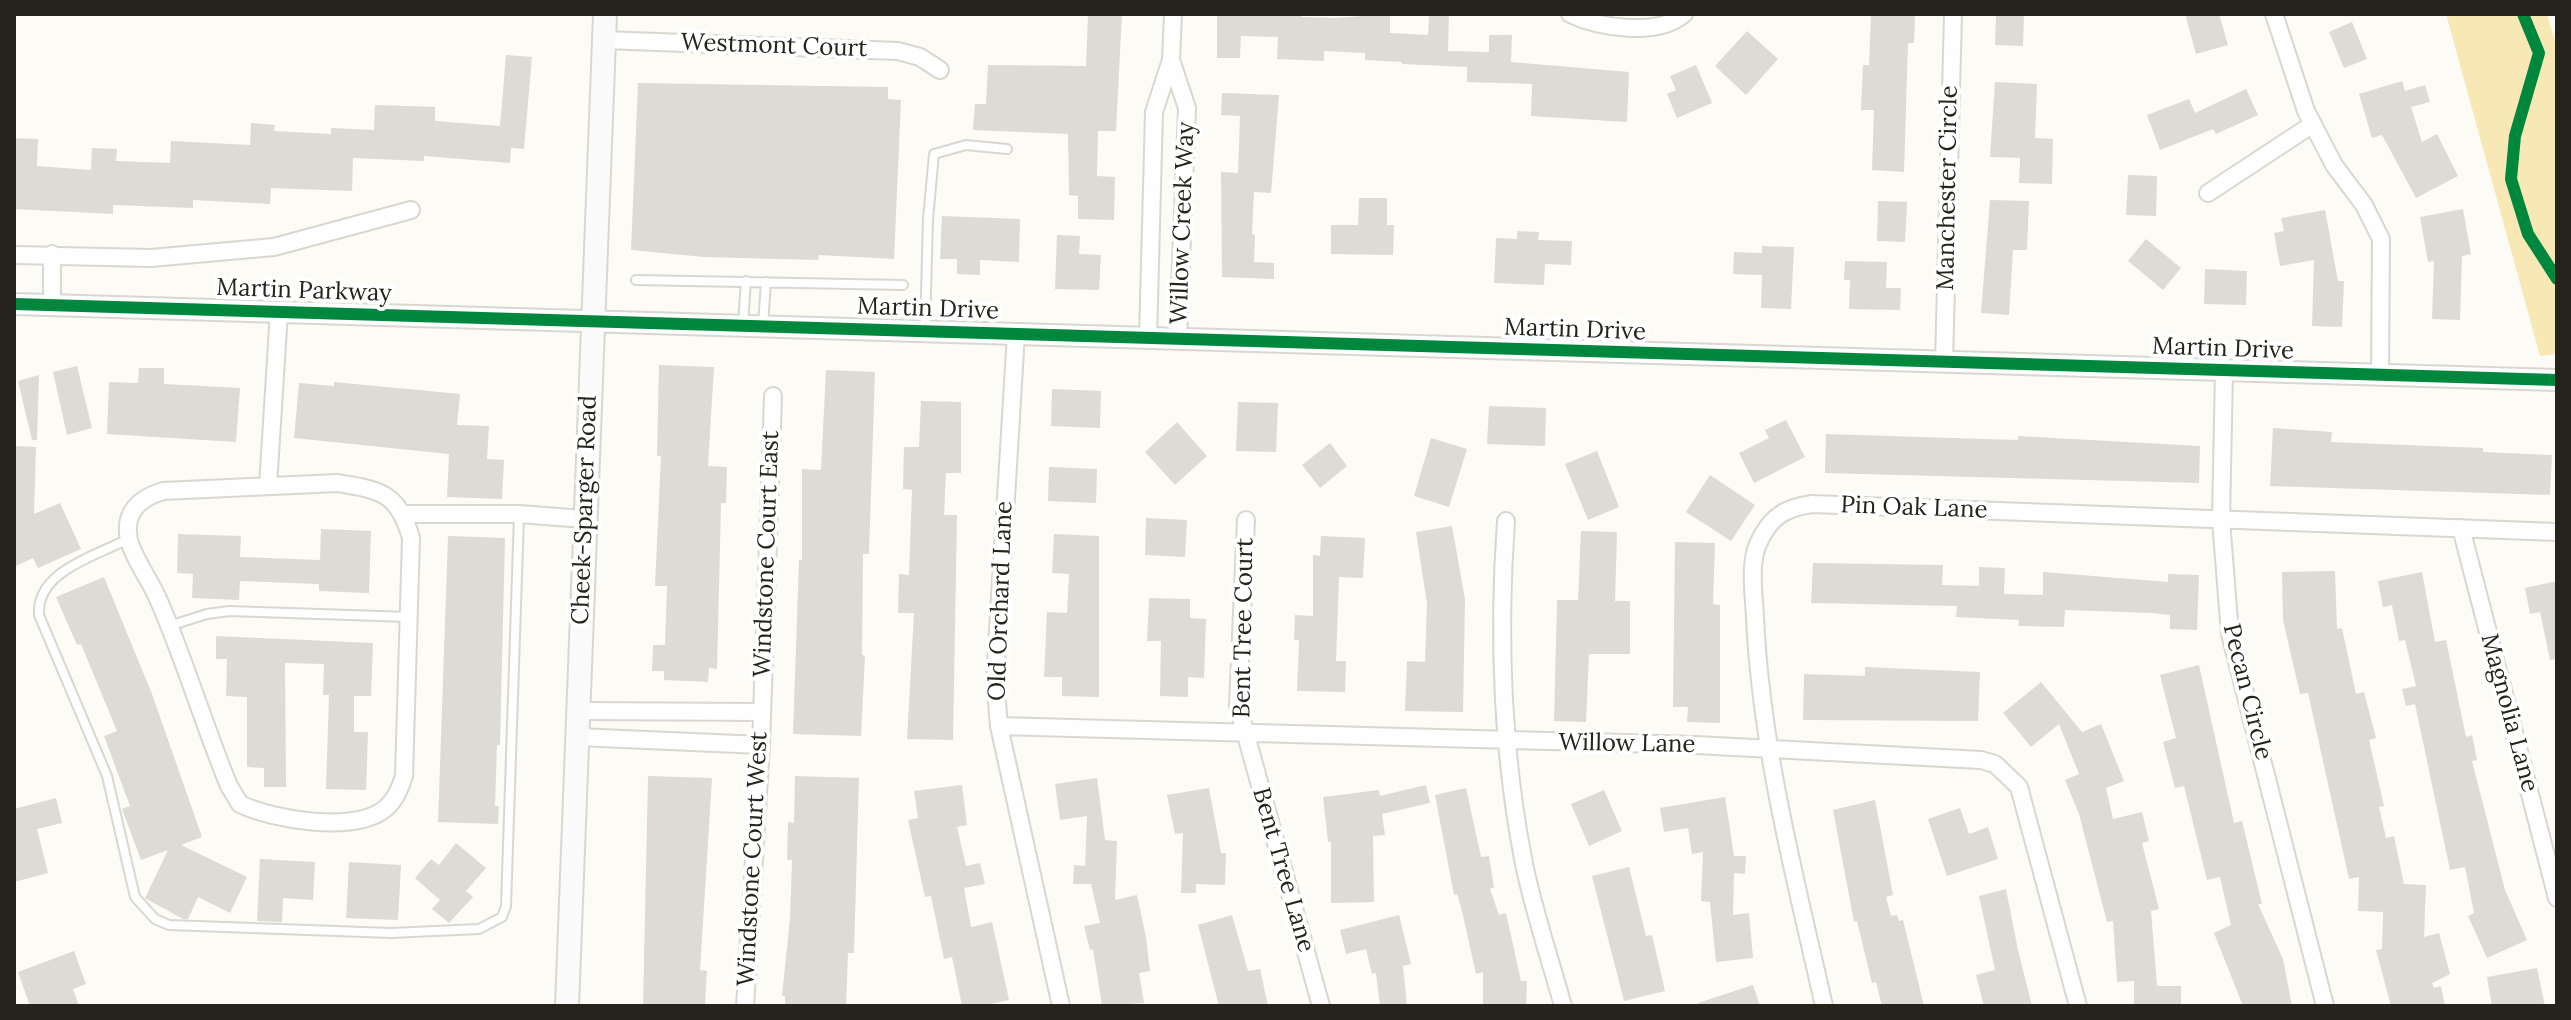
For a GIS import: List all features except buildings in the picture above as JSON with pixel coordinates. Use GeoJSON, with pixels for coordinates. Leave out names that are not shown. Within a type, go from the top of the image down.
{"type":"FeatureCollection","features":[{"type":"Feature","properties":{"kind":"main road","name":"Cheek-Sparger Road"},"geometry":{"type":"LineString","coordinates":[[567,1006],[605,14]]}},
{"type":"Feature","properties":{"kind":"street","name":"Willow Creek Way"},"geometry":{"type":"LineString","coordinates":[[1148,339],[1154,112],[1171,60],[1173,14]]}},
{"type":"Feature","properties":{"kind":"street"},"geometry":{"type":"LineString","coordinates":[[1570,14],[1593,24],[1656,27],[1684,14]]}},
{"type":"Feature","properties":{"kind":"street","name":"Manchester Circle"},"geometry":{"type":"LineString","coordinates":[[1944,363],[1953,14]]}},
{"type":"Feature","properties":{"kind":"street"},"geometry":{"type":"LineString","coordinates":[[2274,14],[2313,124],[2334,165],[2364,205],[2381,239],[2380,375]]}},
{"type":"Feature","properties":{"kind":"street","name":"Westmont Court"},"geometry":{"type":"LineString","coordinates":[[604,40],[898,51],[920,57],[940,70]]}},
{"type":"Feature","properties":{"kind":"street","name":"Willow Creek Way"},"geometry":{"type":"LineString","coordinates":[[1171,60],[1187,108],[1178,340]]}},
{"type":"Feature","properties":{"kind":"street"},"geometry":{"type":"LineString","coordinates":[[2208,193],[2313,124]]}},
{"type":"Feature","properties":{"kind":"street"},"geometry":{"type":"LineString","coordinates":[[14,255],[151,258],[274,247],[411,210]]}},
{"type":"Feature","properties":{"kind":"street"},"geometry":{"type":"LineString","coordinates":[[52,254],[52,305]]}},
{"type":"Feature","properties":{"kind":"street","name":"Martin Parkway"},"geometry":{"type":"LineString","coordinates":[[14,304],[592,319]]}},
{"type":"Feature","properties":{"kind":"street"},"geometry":{"type":"LineString","coordinates":[[268,486],[279,312]]}},
{"type":"Feature","properties":{"kind":"street","name":"Martin Drive"},"geometry":{"type":"LineString","coordinates":[[592,319],[1178,340],[2557,380]]}},
{"type":"Feature","properties":{"kind":"street","name":"Old Orchard Lane"},"geometry":{"type":"LineString","coordinates":[[1016,334],[995,679],[999,726],[1061,1006]]}},
{"type":"Feature","properties":{"kind":"street","name":"Pecan Circle"},"geometry":{"type":"LineString","coordinates":[[2224,371],[2221,520],[2230,634],[2325,1006]]}},
{"type":"Feature","properties":{"kind":"street","name":"Windstone Court East"},"geometry":{"type":"LineString","coordinates":[[761,712],[773,396]]}},
{"type":"Feature","properties":{"kind":"street"},"geometry":{"type":"LineString","coordinates":[[337,483],[372,489],[389,496],[404,514],[411,538],[404,776],[397,796],[385,809],[365,819],[346,822],[280,818],[240,804],[223,771],[168,626],[129,539],[135,503],[163,491],[337,483]]}},
{"type":"Feature","properties":{"kind":"street","name":"Pin Oak Lane"},"geometry":{"type":"LineString","coordinates":[[1824,1006],[1769,749],[1757,665],[1756,546],[1774,517],[1787,507],[1812,504],[2557,532]]}},
{"type":"Feature","properties":{"kind":"street"},"geometry":{"type":"LineString","coordinates":[[404,514],[519,514],[584,519]]}},
{"type":"Feature","properties":{"kind":"street","name":"Bent Tree Court"},"geometry":{"type":"LineString","coordinates":[[1244,735],[1238,706],[1246,520]]}},
{"type":"Feature","properties":{"kind":"street"},"geometry":{"type":"LineString","coordinates":[[1506,521],[1500,609],[1509,742],[1524,864],[1563,1006]]}},
{"type":"Feature","properties":{"kind":"street","name":"Magnolia Lane"},"geometry":{"type":"LineString","coordinates":[[2461,528],[2557,898]]}},
{"type":"Feature","properties":{"kind":"street"},"geometry":{"type":"LineString","coordinates":[[579,711],[761,712]]}},
{"type":"Feature","properties":{"kind":"street","name":"Windstone Court West"},"geometry":{"type":"LineString","coordinates":[[745,1006],[761,712]]}},
{"type":"Feature","properties":{"kind":"street","name":"Willow Lane"},"geometry":{"type":"LineString","coordinates":[[999,726],[1769,749],[1981,760],[1995,764],[2019,787],[2078,1006]]}},
{"type":"Feature","properties":{"kind":"street","name":"Bent Tree Lane"},"geometry":{"type":"LineString","coordinates":[[1244,735],[1321,1006]]}},
{"type":"Feature","properties":{"kind":"street"},"geometry":{"type":"LineString","coordinates":[[578,737],[761,745]]}},
{"type":"Feature","properties":{"kind":"lane"},"geometry":{"type":"LineString","coordinates":[[925,331],[928,219],[934,154],[966,145],[1007,149]]}},
{"type":"Feature","properties":{"kind":"lane"},"geometry":{"type":"LineString","coordinates":[[636,280],[903,285]]}},
{"type":"Feature","properties":{"kind":"lane"},"geometry":{"type":"LineString","coordinates":[[746,281],[753,325]]}},
{"type":"Feature","properties":{"kind":"lane"},"geometry":{"type":"LineString","coordinates":[[753,325],[766,282]]}},
{"type":"Feature","properties":{"kind":"lane"},"geometry":{"type":"LineString","coordinates":[[129,539],[54,578],[42,589],[38,601],[39,615],[107,776],[135,897],[144,910],[169,925],[391,933],[479,929],[502,917],[506,906],[519,514]]}},
{"type":"Feature","properties":{"kind":"lane"},"geometry":{"type":"LineString","coordinates":[[168,626],[229,611],[409,617]]}},
{"type":"Feature","properties":{"kind":"shaded area"},"geometry":{"type":"Polygon","coordinates":[[[2446,14],[2547,14],[2557,48],[2557,354],[2540,356],[2446,14]]]}},
{"type":"Feature","properties":{"kind":"cycle path"},"geometry":{"type":"LineString","coordinates":[[2523,14],[2539,53],[2515,136],[2511,179],[2528,234],[2557,279]]}},
{"type":"Feature","properties":{"kind":"cycle path"},"geometry":{"type":"LineString","coordinates":[[14,304],[2557,380]]}}]}
